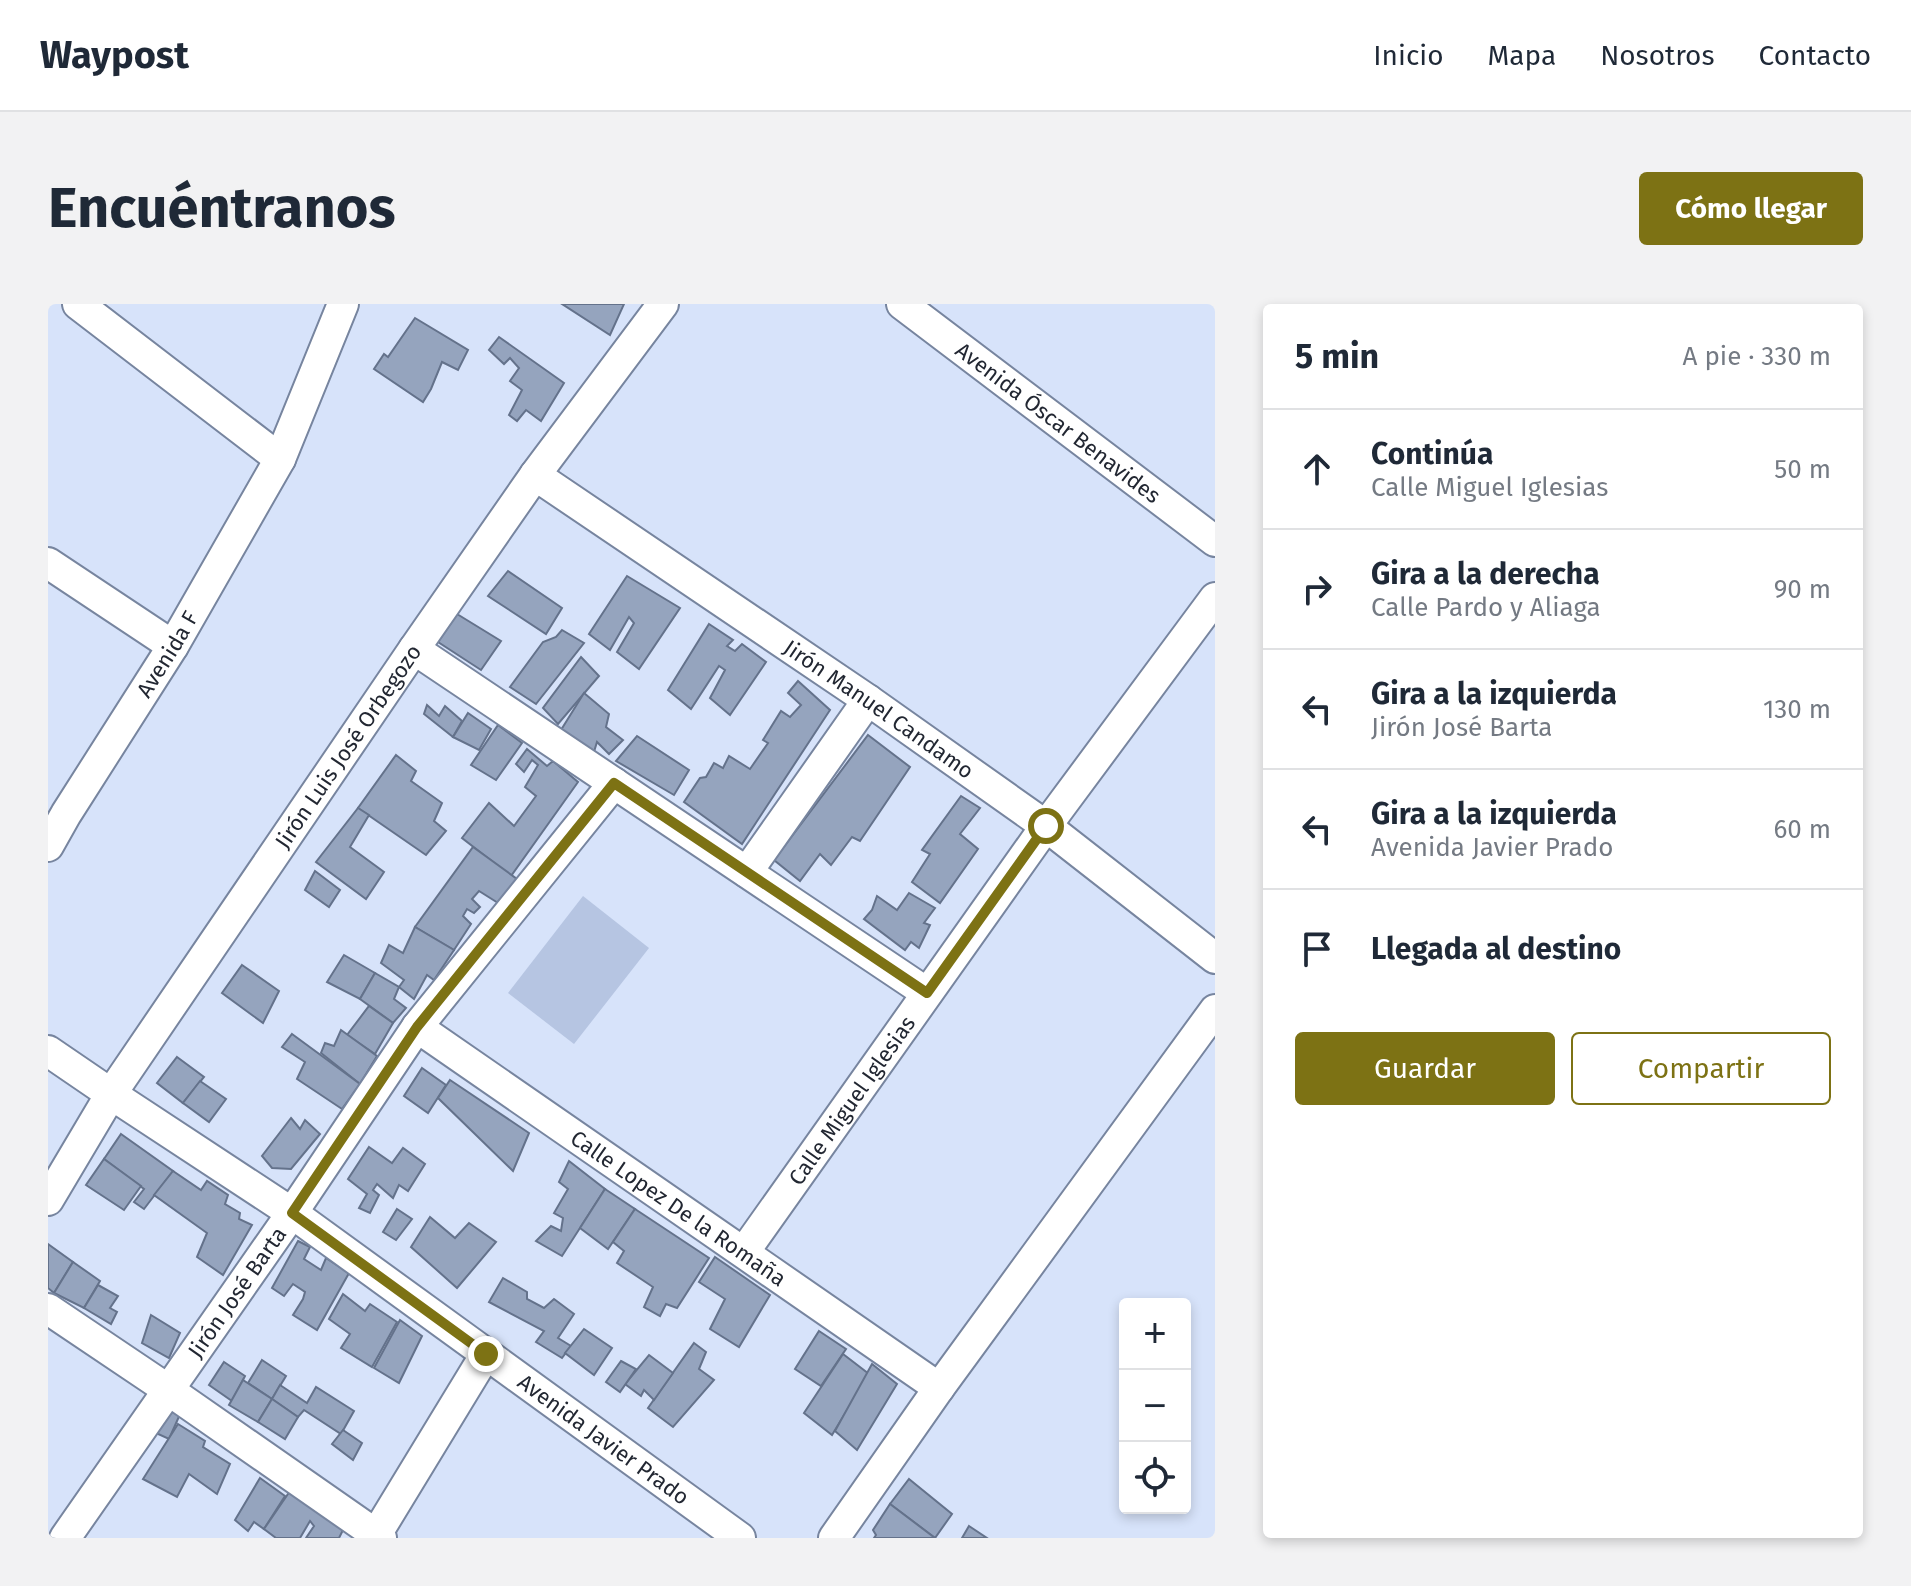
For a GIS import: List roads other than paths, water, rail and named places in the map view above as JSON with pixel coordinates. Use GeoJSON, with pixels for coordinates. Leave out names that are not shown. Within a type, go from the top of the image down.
{"type":"FeatureCollection","features":[{"type":"Feature","properties":{"kind":"street"},"geometry":{"type":"LineString","coordinates":[[78,304],[280,459]]}},
{"type":"Feature","properties":{"kind":"street","name":"Avenida F"},"geometry":{"type":"LineString","coordinates":[[48,846],[57,808],[173,646],[280,459],[343,304]]}},
{"type":"Feature","properties":{"kind":"street","name":"Jirón Luis José Orbegozo"},"geometry":{"type":"LineString","coordinates":[[48,1200],[111,1094],[414,649],[535,475],[663,304]]}},
{"type":"Feature","properties":{"kind":"street","name":"Avenida Óscar Benavides"},"geometry":{"type":"LineString","coordinates":[[915,308],[1215,541]]}},
{"type":"Feature","properties":{"kind":"street","name":"Jirón Manuel Candamo"},"geometry":{"type":"LineString","coordinates":[[535,475],[868,700],[1046,826],[1215,958]]}},
{"type":"Feature","properties":{"kind":"street"},"geometry":{"type":"LineString","coordinates":[[48,563],[173,646]]}},
{"type":"Feature","properties":{"kind":"street","name":"Calle Miguel Iglesias"},"geometry":{"type":"LineString","coordinates":[[744,1252],[1046,826],[1215,598]]}},
{"type":"Feature","properties":{"kind":"street"},"geometry":{"type":"LineString","coordinates":[[414,649],[927,993]]}},
{"type":"Feature","properties":{"kind":"street"},"geometry":{"type":"LineString","coordinates":[[747,872],[868,700]]}},
{"type":"Feature","properties":{"kind":"street","name":"Jirón José Barta"},"geometry":{"type":"LineString","coordinates":[[65,1538],[292,1213],[417,1027],[614,783]]}},
{"type":"Feature","properties":{"kind":"street"},"geometry":{"type":"LineString","coordinates":[[834,1538],[939,1388],[1215,1010]]}},
{"type":"Feature","properties":{"kind":"street","name":"Calle Lopez De la Romaña"},"geometry":{"type":"LineString","coordinates":[[417,1027],[939,1388]]}},
{"type":"Feature","properties":{"kind":"street","name":"Avenida Javier Prado"},"geometry":{"type":"LineString","coordinates":[[48,1051],[292,1213],[740,1538]]}},
{"type":"Feature","properties":{"kind":"street"},"geometry":{"type":"LineString","coordinates":[[51,1318],[167,1389],[377,1537],[486,1354]]}}]}
